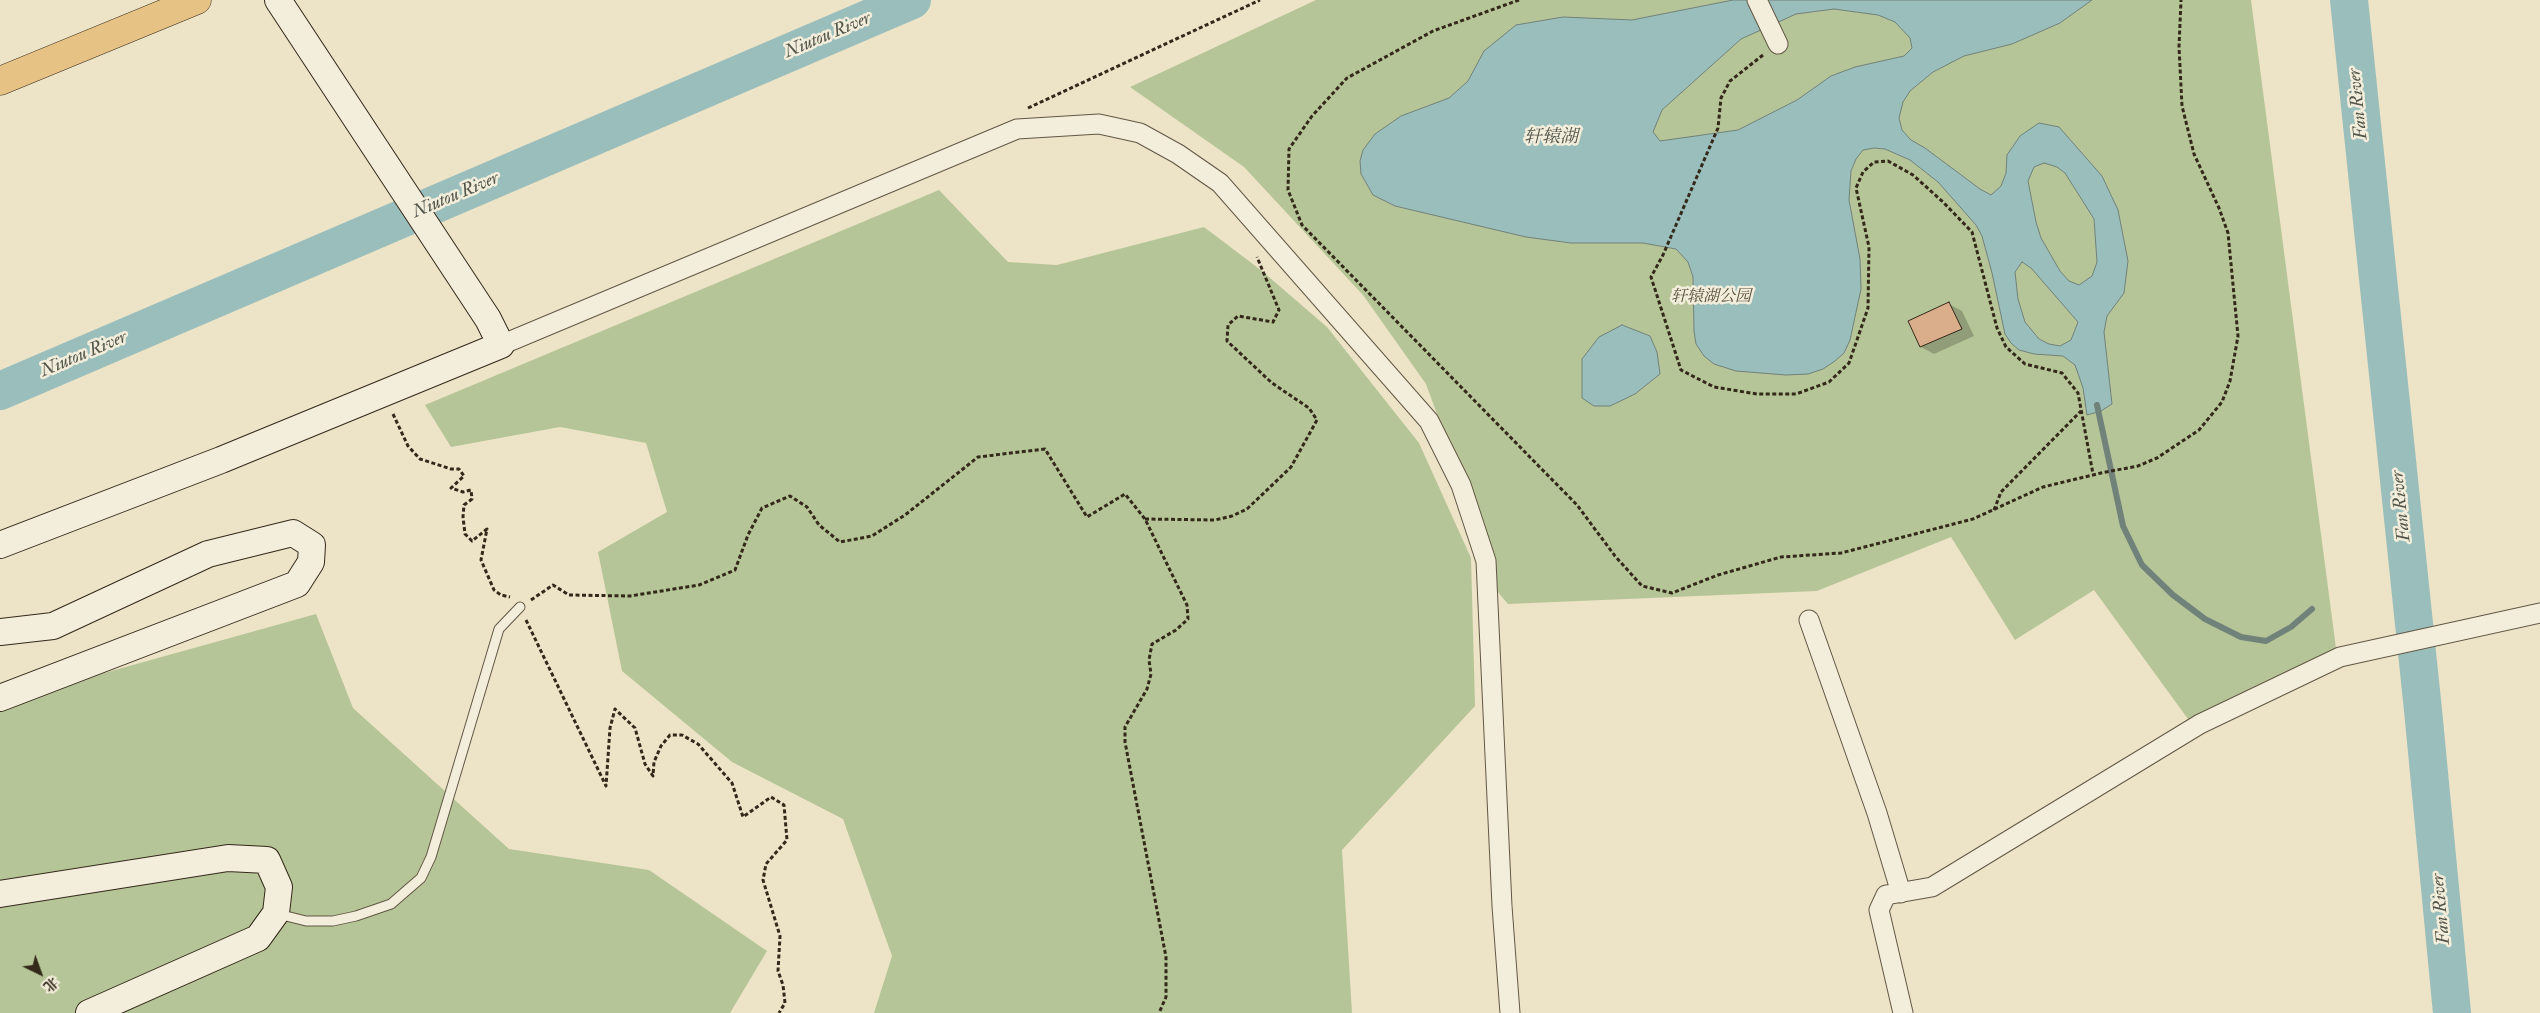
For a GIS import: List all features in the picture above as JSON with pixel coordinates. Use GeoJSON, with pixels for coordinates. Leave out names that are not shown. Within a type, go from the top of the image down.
{"type":"FeatureCollection","features":[{"type":"Feature","properties":{"kind":"main road"},"geometry":{"type":"LineString","coordinates":[[0,81],[197,0]]}},
{"type":"Feature","properties":{"kind":"street"},"geometry":{"type":"LineString","coordinates":[[278,0],[488,319],[501,345]]}},
{"type":"Feature","properties":{"kind":"street"},"geometry":{"type":"LineString","coordinates":[[1757,0],[1778,44]]}},
{"type":"Feature","properties":{"kind":"street"},"geometry":{"type":"LineString","coordinates":[[0,545],[221,460],[1017,129],[1099,124],[1140,133],[1178,154],[1220,183],[1429,421],[1461,485],[1486,561],[1502,906],[1510,1013]]}},
{"type":"Feature","properties":{"kind":"street"},"geometry":{"type":"LineString","coordinates":[[0,632],[53,626],[208,554],[293,533],[312,544],[311,562],[297,584],[0,698]]}},
{"type":"Feature","properties":{"kind":"street"},"geometry":{"type":"LineString","coordinates":[[1903,1013],[1879,910],[1886,895],[1932,887],[2200,724],[2340,657],[2540,613]]}},
{"type":"Feature","properties":{"kind":"street"},"geometry":{"type":"LineString","coordinates":[[1809,620],[1876,813],[1901,893]]}},
{"type":"Feature","properties":{"kind":"street"},"geometry":{"type":"LineString","coordinates":[[0,894],[228,858],[267,860],[279,887],[276,913],[258,938],[89,1013]]}},
{"type":"Feature","properties":{"kind":"lane"},"geometry":{"type":"LineString","coordinates":[[276,913],[306,921],[333,921],[356,916],[391,904],[421,878],[431,857],[499,629],[520,607]]}},
{"type":"Feature","properties":{"kind":"path"},"geometry":{"type":"LineString","coordinates":[[1017,129],[1024,110],[1260,0]]}},
{"type":"Feature","properties":{"kind":"path"},"geometry":{"type":"LineString","coordinates":[[1519,0],[1433,30],[1347,78],[1312,116],[1289,148],[1288,190],[1302,225],[1576,505],[1615,556],[1642,586],[1672,593],[1718,575],[1781,557],[1841,552],[1974,519],[2043,487],[2101,472],[2138,466],[2158,458],[2199,430],[2222,402],[2230,381],[2238,336],[2228,233],[2219,208],[2194,154],[2182,106],[2179,46],[2182,0]]}},
{"type":"Feature","properties":{"kind":"path"},"geometry":{"type":"LineString","coordinates":[[1778,44],[1730,81],[1721,98],[1718,128],[1651,277],[1681,370],[1714,388],[1757,394],[1796,394],[1830,382],[1849,363],[1868,308],[1869,247],[1856,188],[1863,172],[1874,162],[1888,161],[1913,175],[1972,232],[1997,328],[2006,347],[2025,364],[2062,373],[2078,394],[2094,474]]}},
{"type":"Feature","properties":{"kind":"path"},"geometry":{"type":"LineString","coordinates":[[1145,519],[1216,520],[1232,516],[1247,509],[1291,467],[1317,420],[1308,408],[1272,383],[1227,341],[1228,325],[1238,316],[1273,322],[1279,310],[1254,250],[1270,241]]}},
{"type":"Feature","properties":{"kind":"path"},"geometry":{"type":"LineString","coordinates":[[386,392],[408,446],[420,459],[451,469],[459,468],[464,476],[451,488],[463,492],[471,490],[472,499],[464,506],[465,534],[472,541],[488,529],[481,560],[484,570],[494,590],[501,596],[512,598],[520,607],[606,786],[610,728],[615,709],[635,728],[645,764],[653,776],[654,762],[661,746],[670,735],[682,735],[698,744],[732,783],[743,817],[772,798],[784,805],[787,840],[766,864],[763,880],[780,936],[778,971],[783,985],[785,1002],[780,1013]]}},
{"type":"Feature","properties":{"kind":"path"},"geometry":{"type":"LineString","coordinates":[[1994,510],[2007,486],[2082,410]]}},
{"type":"Feature","properties":{"kind":"path"},"geometry":{"type":"LineString","coordinates":[[520,607],[553,585],[569,595],[630,596],[699,585],[735,570],[748,535],[762,508],[790,496],[808,507],[819,525],[840,542],[872,536],[905,515],[978,457],[1045,449],[1087,517],[1125,494],[1145,519],[1187,605],[1188,619],[1176,630],[1152,644],[1149,660],[1151,674],[1147,689],[1125,727],[1125,742],[1166,957],[1166,997],[1159,1013]]}},
{"type":"Feature","properties":{"kind":"green space","name":"轩辕湖公园"},"geometry":{"type":"Polygon","coordinates":[[[1316,0],[2251,0],[2337,656],[2196,730],[2094,590],[2015,640],[1951,537],[1817,591],[1508,604],[1484,576],[1479,530],[1426,384],[1363,295],[1244,167],[1130,87],[1316,0]]]}},
{"type":"Feature","properties":{"kind":"green space"},"geometry":{"type":"Polygon","coordinates":[[[939,190],[1008,262],[1057,265],[1204,227],[1262,271],[1327,327],[1419,443],[1471,558],[1475,706],[1342,850],[1352,1013],[874,1013],[892,956],[843,819],[732,762],[622,671],[598,552],[667,512],[646,443],[560,427],[451,447],[425,405],[939,190]]]}},
{"type":"Feature","properties":{"kind":"green space"},"geometry":{"type":"Polygon","coordinates":[[[316,614],[353,708],[509,849],[649,870],[767,951],[730,1013],[0,1013],[0,702],[316,614]]]}},
{"type":"Feature","properties":{"kind":"water","name":"轩辕湖"},"geometry":{"type":"Polygon","coordinates":[[[1733,0],[2092,0],[2060,23],[2012,44],[1964,56],[1933,72],[1910,91],[1903,102],[1899,118],[1902,130],[1911,140],[1991,195],[2001,186],[2006,173],[2007,155],[2020,136],[2039,123],[2059,127],[2102,176],[2118,210],[2128,261],[2124,293],[2107,316],[2104,332],[2112,404],[2101,411],[2087,415],[2083,388],[2075,365],[2063,356],[2034,354],[2019,350],[2011,343],[2005,334],[1992,273],[1982,236],[1976,225],[1938,182],[1910,160],[1885,149],[1863,150],[1856,159],[1851,171],[1849,200],[1860,259],[1861,289],[1850,340],[1844,353],[1835,361],[1823,369],[1808,374],[1786,375],[1736,371],[1714,364],[1704,356],[1696,344],[1694,331],[1693,277],[1688,262],[1676,249],[1643,243],[1571,243],[1526,237],[1395,206],[1373,195],[1361,174],[1360,161],[1363,150],[1375,134],[1401,116],[1449,98],[1468,81],[1484,51],[1516,25],[1563,17],[1632,20],[1733,0]],[[1834,9],[1796,14],[1741,39],[1662,110],[1653,132],[1660,141],[1738,130],[1797,100],[1831,76],[1855,67],[1904,56],[1912,48],[1910,38],[1895,22],[1878,15],[1834,9]],[[2044,163],[2034,167],[2028,181],[2041,238],[2060,271],[2069,281],[2079,285],[2092,276],[2097,262],[2094,219],[2065,173],[2057,167],[2044,163]],[[2022,262],[2015,272],[2018,299],[2025,322],[2039,339],[2049,344],[2060,346],[2071,340],[2078,322],[2031,268],[2022,262]]]}},
{"type":"Feature","properties":{"kind":"water"},"geometry":{"type":"Polygon","coordinates":[[[1622,325],[1650,336],[1657,352],[1660,374],[1635,394],[1610,406],[1594,406],[1582,398],[1582,359],[1599,337],[1622,325]]]}},
{"type":"Feature","properties":{"kind":"building"},"geometry":{"type":"Polygon","coordinates":[[[1949,302],[1962,329],[1920,347],[1908,321],[1949,302]]]}},
{"type":"Feature","properties":{"kind":"waterway","name":"Niutou River"},"geometry":{"type":"LineString","coordinates":[[0,391],[912,0]]}},
{"type":"Feature","properties":{"kind":"waterway","name":"Fan River"},"geometry":{"type":"LineString","coordinates":[[2349,0],[2423,710],[2452,1013]]}},
{"type":"Feature","properties":{"kind":"waterway"},"geometry":{"type":"LineString","coordinates":[[2097,405],[2123,526],[2142,565],[2173,595],[2205,619],[2241,637],[2266,641],[2291,627],[2312,609]]}}]}
